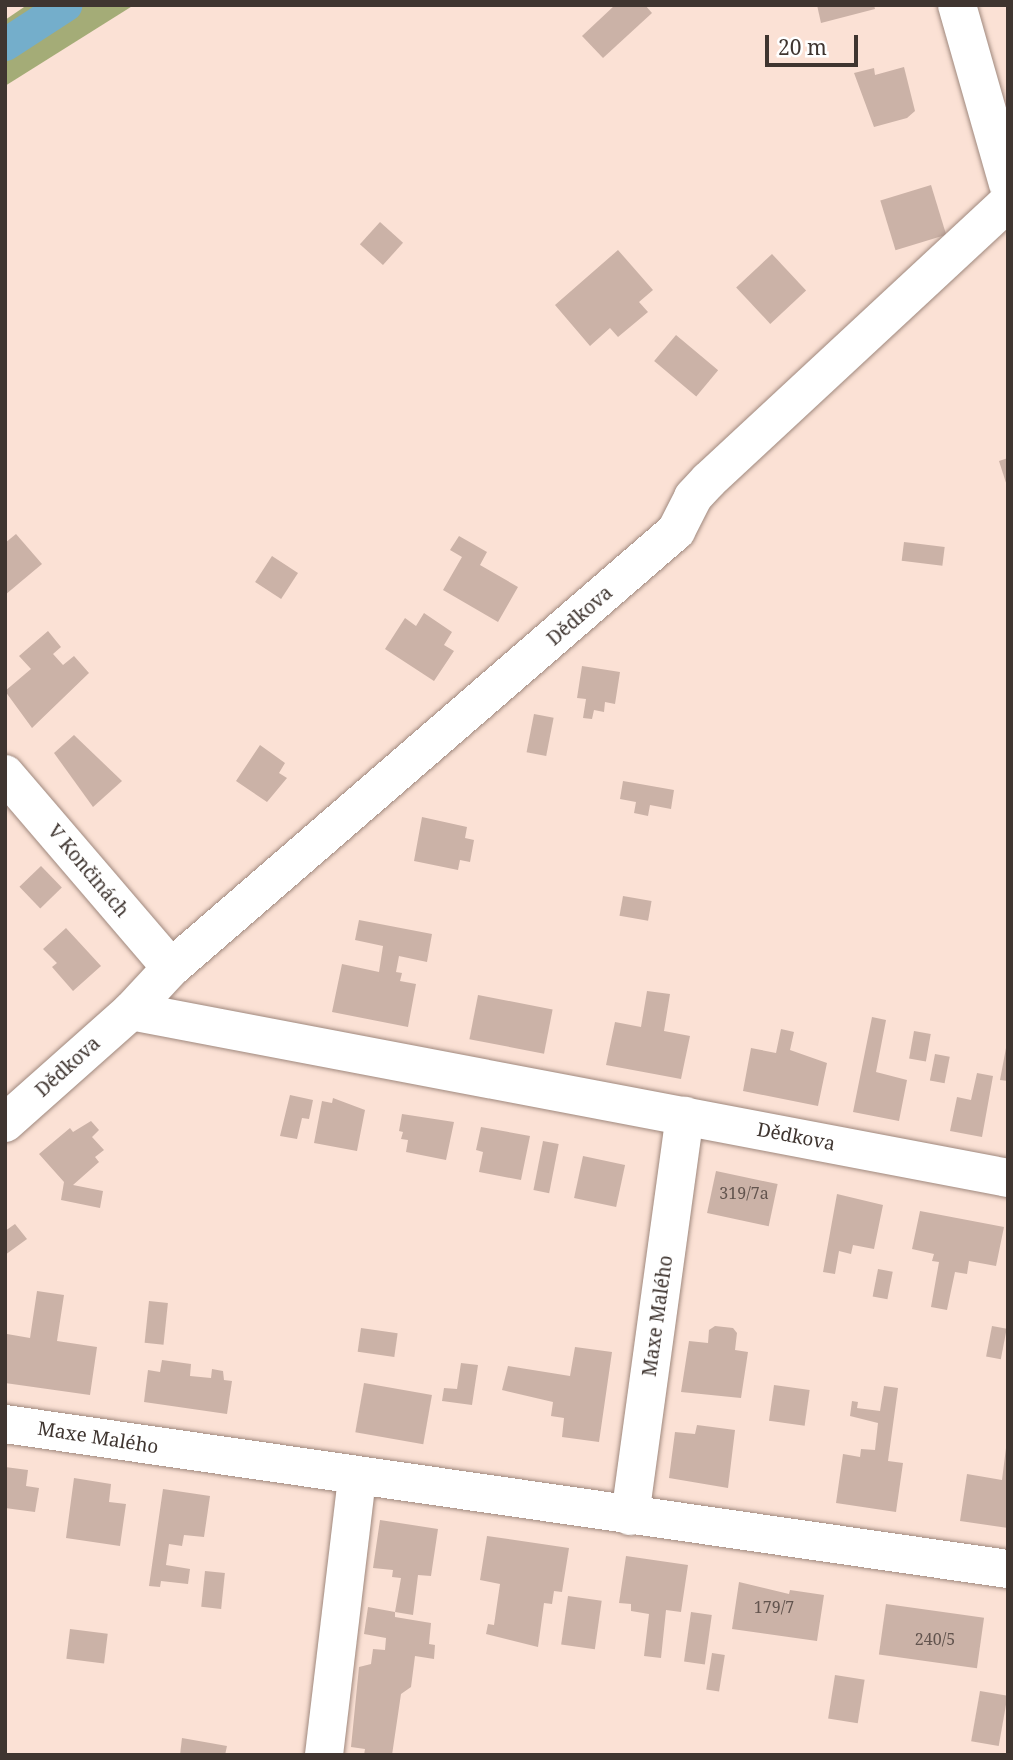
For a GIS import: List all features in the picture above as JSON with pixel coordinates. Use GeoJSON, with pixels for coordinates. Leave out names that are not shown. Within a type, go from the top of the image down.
{"type":"FeatureCollection","features":[{"type":"Feature","properties":{"kind":"street"},"geometry":{"type":"LineString","coordinates":[[957,5],[1006,179]]}},
{"type":"Feature","properties":{"kind":"street","name":"Dědkova"},"geometry":{"type":"LineString","coordinates":[[5,1123],[131,1011],[171,968],[676,531],[693,498],[709,480],[1006,179]]}},
{"type":"Feature","properties":{"kind":"street","name":"V Končinách"},"geometry":{"type":"LineString","coordinates":[[5,774],[171,968]]}},
{"type":"Feature","properties":{"kind":"street","name":"Dědkova"},"geometry":{"type":"LineString","coordinates":[[131,1011],[1008,1178]]}},
{"type":"Feature","properties":{"kind":"street","name":"Maxe Malého"},"geometry":{"type":"LineString","coordinates":[[630,1516],[685,1115]]}},
{"type":"Feature","properties":{"kind":"street","name":"Maxe Malého"},"geometry":{"type":"LineString","coordinates":[[5,1423],[358,1477],[1008,1569]]}},
{"type":"Feature","properties":{"kind":"street"},"geometry":{"type":"LineString","coordinates":[[324,1755],[358,1477]]}},
{"type":"Feature","properties":{"kind":"green space"},"geometry":{"type":"Polygon","coordinates":[[[27,5],[134,5],[5,86],[5,20],[27,5]]]}},
{"type":"Feature","properties":{"kind":"building"},"geometry":{"type":"Polygon","coordinates":[[[615,5],[645,5],[652,13],[603,58],[582,36],[615,5]]]}},
{"type":"Feature","properties":{"kind":"building"},"geometry":{"type":"Polygon","coordinates":[[[817,5],[874,5],[875,9],[821,23],[817,5]]]}},
{"type":"Feature","properties":{"kind":"building"},"geometry":{"type":"Polygon","coordinates":[[[904,67],[915,111],[907,118],[874,127],[854,73],[874,68],[875,75],[904,67]]]}},
{"type":"Feature","properties":{"kind":"building"},"geometry":{"type":"Polygon","coordinates":[[[931,185],[946,235],[896,250],[880,200],[931,185]]]}},
{"type":"Feature","properties":{"kind":"building"},"geometry":{"type":"Polygon","coordinates":[[[380,222],[403,243],[383,265],[360,244],[380,222]]]}},
{"type":"Feature","properties":{"kind":"building"},"geometry":{"type":"Polygon","coordinates":[[[618,250],[653,290],[639,302],[648,312],[618,337],[610,328],[590,346],[555,305],[618,250]]]}},
{"type":"Feature","properties":{"kind":"building"},"geometry":{"type":"Polygon","coordinates":[[[772,254],[806,291],[770,324],[736,287],[772,254]]]}},
{"type":"Feature","properties":{"kind":"building"},"geometry":{"type":"Polygon","coordinates":[[[676,335],[718,370],[696,396],[654,361],[676,335]]]}},
{"type":"Feature","properties":{"kind":"building"},"geometry":{"type":"Polygon","coordinates":[[[1008,458],[1008,486],[1007,486],[999,461],[1008,458]]]}},
{"type":"Feature","properties":{"kind":"building"},"geometry":{"type":"Polygon","coordinates":[[[16,534],[42,564],[5,595],[5,543],[16,534]]]}},
{"type":"Feature","properties":{"kind":"building"},"geometry":{"type":"Polygon","coordinates":[[[459,536],[487,552],[480,565],[518,587],[498,622],[443,590],[462,557],[450,550],[459,536]]]}},
{"type":"Feature","properties":{"kind":"building"},"geometry":{"type":"Polygon","coordinates":[[[904,542],[945,547],[942,566],[902,561],[904,542]]]}},
{"type":"Feature","properties":{"kind":"building"},"geometry":{"type":"Polygon","coordinates":[[[272,556],[298,573],[281,599],[255,582],[272,556]]]}},
{"type":"Feature","properties":{"kind":"building"},"geometry":{"type":"Polygon","coordinates":[[[424,613],[452,632],[444,645],[454,651],[434,681],[385,649],[405,618],[416,626],[424,613]]]}},
{"type":"Feature","properties":{"kind":"building"},"geometry":{"type":"Polygon","coordinates":[[[48,631],[61,647],[53,654],[63,665],[74,656],[89,673],[32,728],[5,691],[31,669],[19,656],[48,631]]]}},
{"type":"Feature","properties":{"kind":"building"},"geometry":{"type":"Polygon","coordinates":[[[582,666],[620,672],[615,704],[605,702],[604,712],[594,710],[592,719],[583,718],[586,699],[577,698],[582,666]]]}},
{"type":"Feature","properties":{"kind":"building"},"geometry":{"type":"Polygon","coordinates":[[[534,714],[554,718],[546,756],[527,752],[534,714]]]}},
{"type":"Feature","properties":{"kind":"building"},"geometry":{"type":"Polygon","coordinates":[[[74,735],[122,781],[93,807],[54,753],[74,735]]]}},
{"type":"Feature","properties":{"kind":"building"},"geometry":{"type":"Polygon","coordinates":[[[260,745],[285,763],[279,773],[287,778],[267,802],[236,781],[260,745]]]}},
{"type":"Feature","properties":{"kind":"building"},"geometry":{"type":"Polygon","coordinates":[[[623,781],[674,790],[671,809],[650,805],[648,816],[634,813],[636,802],[620,799],[623,781]]]}},
{"type":"Feature","properties":{"kind":"building"},"geometry":{"type":"Polygon","coordinates":[[[422,817],[467,827],[465,838],[474,840],[470,862],[460,860],[458,870],[414,861],[422,817]]]}},
{"type":"Feature","properties":{"kind":"building"},"geometry":{"type":"Polygon","coordinates":[[[41,866],[62,888],[40,908],[19,887],[41,866]]]}},
{"type":"Feature","properties":{"kind":"building"},"geometry":{"type":"Polygon","coordinates":[[[623,896],[652,901],[648,921],[620,916],[623,896]]]}},
{"type":"Feature","properties":{"kind":"building"},"geometry":{"type":"Polygon","coordinates":[[[359,920],[432,934],[427,962],[399,956],[396,972],[402,973],[400,981],[416,984],[408,1027],[332,1012],[342,964],[379,972],[383,946],[355,940],[359,920]]]}},
{"type":"Feature","properties":{"kind":"building"},"geometry":{"type":"Polygon","coordinates":[[[66,928],[101,966],[73,991],[52,967],[57,963],[43,949],[66,928]]]}},
{"type":"Feature","properties":{"kind":"building"},"geometry":{"type":"Polygon","coordinates":[[[647,991],[670,994],[664,1031],[690,1036],[681,1079],[606,1065],[615,1022],[641,1027],[647,991]]]}},
{"type":"Feature","properties":{"kind":"building"},"geometry":{"type":"Polygon","coordinates":[[[478,995],[553,1010],[544,1054],[469,1039],[478,995]]]}},
{"type":"Feature","properties":{"kind":"building"},"geometry":{"type":"Polygon","coordinates":[[[872,1017],[886,1020],[876,1072],[907,1080],[899,1121],[853,1112],[872,1017]]]}},
{"type":"Feature","properties":{"kind":"building"},"geometry":{"type":"Polygon","coordinates":[[[781,1029],[794,1032],[790,1050],[827,1063],[818,1106],[743,1091],[751,1048],[776,1053],[781,1029]]]}},
{"type":"Feature","properties":{"kind":"building"},"geometry":{"type":"Polygon","coordinates":[[[914,1031],[931,1034],[926,1062],[909,1059],[914,1031]]]}},
{"type":"Feature","properties":{"kind":"building"},"geometry":{"type":"Polygon","coordinates":[[[1008,1048],[1008,1081],[1000,1080],[1008,1048]]]}},
{"type":"Feature","properties":{"kind":"building"},"geometry":{"type":"Polygon","coordinates":[[[935,1054],[950,1057],[945,1083],[930,1081],[935,1054]]]}},
{"type":"Feature","properties":{"kind":"building"},"geometry":{"type":"Polygon","coordinates":[[[977,1073],[993,1076],[982,1137],[950,1131],[957,1097],[971,1100],[977,1073]]]}},
{"type":"Feature","properties":{"kind":"building"},"geometry":{"type":"Polygon","coordinates":[[[290,1095],[313,1100],[309,1119],[302,1118],[297,1139],[280,1136],[290,1095]]]}},
{"type":"Feature","properties":{"kind":"building"},"geometry":{"type":"Polygon","coordinates":[[[333,1098],[365,1110],[357,1151],[314,1143],[322,1101],[332,1103],[333,1098]]]}},
{"type":"Feature","properties":{"kind":"building"},"geometry":{"type":"Polygon","coordinates":[[[402,1114],[454,1122],[446,1160],[406,1152],[408,1140],[401,1139],[403,1132],[399,1131],[402,1114]]]}},
{"type":"Feature","properties":{"kind":"building"},"geometry":{"type":"Polygon","coordinates":[[[91,1121],[99,1130],[92,1137],[104,1150],[95,1157],[99,1162],[73,1185],[103,1191],[100,1208],[61,1200],[64,1182],[39,1154],[70,1128],[73,1132],[91,1121]]]}},
{"type":"Feature","properties":{"kind":"building"},"geometry":{"type":"Polygon","coordinates":[[[481,1127],[530,1136],[521,1180],[479,1172],[483,1152],[476,1150],[481,1127]]]}},
{"type":"Feature","properties":{"kind":"building"},"geometry":{"type":"Polygon","coordinates":[[[543,1141],[559,1144],[549,1193],[533,1190],[543,1141]]]}},
{"type":"Feature","properties":{"kind":"building"},"geometry":{"type":"Polygon","coordinates":[[[583,1156],[625,1165],[616,1207],[574,1198],[583,1156]]]}},
{"type":"Feature","properties":{"kind":"building"},"geometry":{"type":"Polygon","coordinates":[[[716,1171],[778,1184],[769,1226],[707,1213],[716,1171]]]}},
{"type":"Feature","properties":{"kind":"building"},"geometry":{"type":"Polygon","coordinates":[[[837,1194],[883,1205],[874,1249],[853,1245],[851,1254],[839,1251],[835,1274],[823,1272],[837,1194]]]}},
{"type":"Feature","properties":{"kind":"building"},"geometry":{"type":"Polygon","coordinates":[[[920,1211],[1004,1227],[996,1266],[969,1261],[967,1274],[955,1272],[947,1310],[931,1307],[939,1262],[932,1261],[934,1254],[912,1249],[920,1211]]]}},
{"type":"Feature","properties":{"kind":"building"},"geometry":{"type":"Polygon","coordinates":[[[15,1224],[27,1239],[5,1255],[5,1231],[15,1224]]]}},
{"type":"Feature","properties":{"kind":"building"},"geometry":{"type":"Polygon","coordinates":[[[878,1269],[893,1272],[887,1299],[873,1296],[878,1269]]]}},
{"type":"Feature","properties":{"kind":"building"},"geometry":{"type":"Polygon","coordinates":[[[37,1291],[64,1295],[57,1341],[97,1347],[90,1395],[5,1383],[7,1334],[30,1338],[37,1291]]]}},
{"type":"Feature","properties":{"kind":"building"},"geometry":{"type":"Polygon","coordinates":[[[149,1301],[168,1303],[164,1345],[145,1343],[149,1301]]]}},
{"type":"Feature","properties":{"kind":"building"},"geometry":{"type":"Polygon","coordinates":[[[715,1326],[733,1328],[737,1333],[735,1350],[748,1352],[741,1398],[681,1392],[689,1341],[708,1343],[709,1330],[715,1326]]]}},
{"type":"Feature","properties":{"kind":"building"},"geometry":{"type":"Polygon","coordinates":[[[992,1326],[1007,1329],[1001,1359],[986,1356],[992,1326]]]}},
{"type":"Feature","properties":{"kind":"building"},"geometry":{"type":"Polygon","coordinates":[[[361,1328],[398,1333],[394,1357],[358,1352],[361,1328]]]}},
{"type":"Feature","properties":{"kind":"building"},"geometry":{"type":"Polygon","coordinates":[[[575,1347],[612,1352],[599,1442],[562,1437],[564,1418],[551,1416],[553,1402],[502,1390],[508,1366],[570,1376],[575,1347]]]}},
{"type":"Feature","properties":{"kind":"building"},"geometry":{"type":"Polygon","coordinates":[[[162,1360],[191,1364],[190,1376],[211,1378],[212,1369],[223,1371],[224,1380],[232,1381],[227,1414],[144,1402],[148,1370],[160,1372],[162,1360]]]}},
{"type":"Feature","properties":{"kind":"building"},"geometry":{"type":"Polygon","coordinates":[[[461,1363],[478,1365],[472,1405],[442,1401],[444,1388],[457,1389],[461,1363]]]}},
{"type":"Feature","properties":{"kind":"building"},"geometry":{"type":"Polygon","coordinates":[[[364,1383],[432,1395],[423,1444],[355,1432],[364,1383]]]}},
{"type":"Feature","properties":{"kind":"building"},"geometry":{"type":"Polygon","coordinates":[[[774,1385],[810,1390],[805,1426],[769,1421],[774,1385]]]}},
{"type":"Feature","properties":{"kind":"building"},"geometry":{"type":"Polygon","coordinates":[[[884,1386],[898,1388],[888,1461],[903,1463],[896,1512],[836,1503],[843,1454],[860,1457],[861,1449],[875,1450],[878,1423],[850,1416],[852,1401],[858,1402],[857,1408],[880,1411],[884,1386]]]}},
{"type":"Feature","properties":{"kind":"building"},"geometry":{"type":"Polygon","coordinates":[[[697,1425],[735,1430],[728,1488],[669,1478],[675,1432],[695,1434],[697,1425]]]}},
{"type":"Feature","properties":{"kind":"building"},"geometry":{"type":"Polygon","coordinates":[[[1008,1432],[1008,1528],[960,1521],[967,1474],[1002,1480],[1008,1432]]]}},
{"type":"Feature","properties":{"kind":"building"},"geometry":{"type":"Polygon","coordinates":[[[5,1467],[28,1470],[26,1486],[39,1488],[35,1512],[5,1508],[5,1467]]]}},
{"type":"Feature","properties":{"kind":"building"},"geometry":{"type":"Polygon","coordinates":[[[74,1478],[111,1484],[109,1502],[126,1504],[120,1546],[66,1538],[74,1478]]]}},
{"type":"Feature","properties":{"kind":"building"},"geometry":{"type":"Polygon","coordinates":[[[163,1489],[210,1496],[204,1537],[184,1535],[182,1546],[169,1544],[166,1565],[190,1569],[188,1584],[161,1581],[160,1587],[149,1586],[163,1489]]]}},
{"type":"Feature","properties":{"kind":"building"},"geometry":{"type":"Polygon","coordinates":[[[380,1520],[438,1529],[431,1576],[418,1575],[413,1615],[395,1612],[401,1578],[392,1577],[393,1570],[373,1568],[380,1520]]]}},
{"type":"Feature","properties":{"kind":"building"},"geometry":{"type":"Polygon","coordinates":[[[487,1536],[569,1548],[562,1592],[554,1591],[552,1604],[544,1603],[538,1647],[486,1634],[488,1624],[494,1625],[500,1584],[480,1580],[487,1536]]]}},
{"type":"Feature","properties":{"kind":"building"},"geometry":{"type":"Polygon","coordinates":[[[626,1556],[688,1565],[681,1612],[666,1610],[661,1658],[644,1656],[649,1614],[631,1611],[631,1604],[619,1603],[626,1556]]]}},
{"type":"Feature","properties":{"kind":"building"},"geometry":{"type":"Polygon","coordinates":[[[205,1571],[225,1573],[221,1609],[201,1607],[205,1571]]]}},
{"type":"Feature","properties":{"kind":"building"},"geometry":{"type":"Polygon","coordinates":[[[739,1582],[789,1594],[790,1590],[824,1595],[817,1641],[732,1629],[739,1582]]]}},
{"type":"Feature","properties":{"kind":"building"},"geometry":{"type":"Polygon","coordinates":[[[568,1596],[602,1601],[595,1649],[561,1645],[568,1596]]]}},
{"type":"Feature","properties":{"kind":"building"},"geometry":{"type":"Polygon","coordinates":[[[886,1604],[984,1618],[977,1668],[879,1655],[886,1604]]]}},
{"type":"Feature","properties":{"kind":"building"},"geometry":{"type":"Polygon","coordinates":[[[368,1607],[395,1612],[395,1617],[431,1623],[429,1644],[435,1645],[434,1659],[415,1656],[411,1687],[401,1694],[392,1755],[364,1755],[365,1749],[351,1747],[359,1667],[371,1664],[373,1649],[385,1650],[386,1638],[364,1634],[368,1607]]]}},
{"type":"Feature","properties":{"kind":"building"},"geometry":{"type":"Polygon","coordinates":[[[691,1612],[712,1615],[705,1664],[684,1662],[691,1612]]]}},
{"type":"Feature","properties":{"kind":"building"},"geometry":{"type":"Polygon","coordinates":[[[70,1629],[108,1634],[104,1663],[66,1659],[70,1629]]]}},
{"type":"Feature","properties":{"kind":"building"},"geometry":{"type":"Polygon","coordinates":[[[712,1653],[725,1655],[719,1692],[706,1690],[712,1653]]]}},
{"type":"Feature","properties":{"kind":"building"},"geometry":{"type":"Polygon","coordinates":[[[835,1675],[865,1680],[858,1723],[828,1718],[835,1675]]]}},
{"type":"Feature","properties":{"kind":"building"},"geometry":{"type":"Polygon","coordinates":[[[980,1691],[1008,1696],[999,1746],[971,1741],[980,1691]]]}},
{"type":"Feature","properties":{"kind":"building"},"geometry":{"type":"Polygon","coordinates":[[[182,1738],[227,1746],[225,1755],[180,1755],[182,1738]]]}},
{"type":"Feature","properties":{"kind":"waterway"},"geometry":{"type":"LineString","coordinates":[[5,44],[65,5]]}}]}
